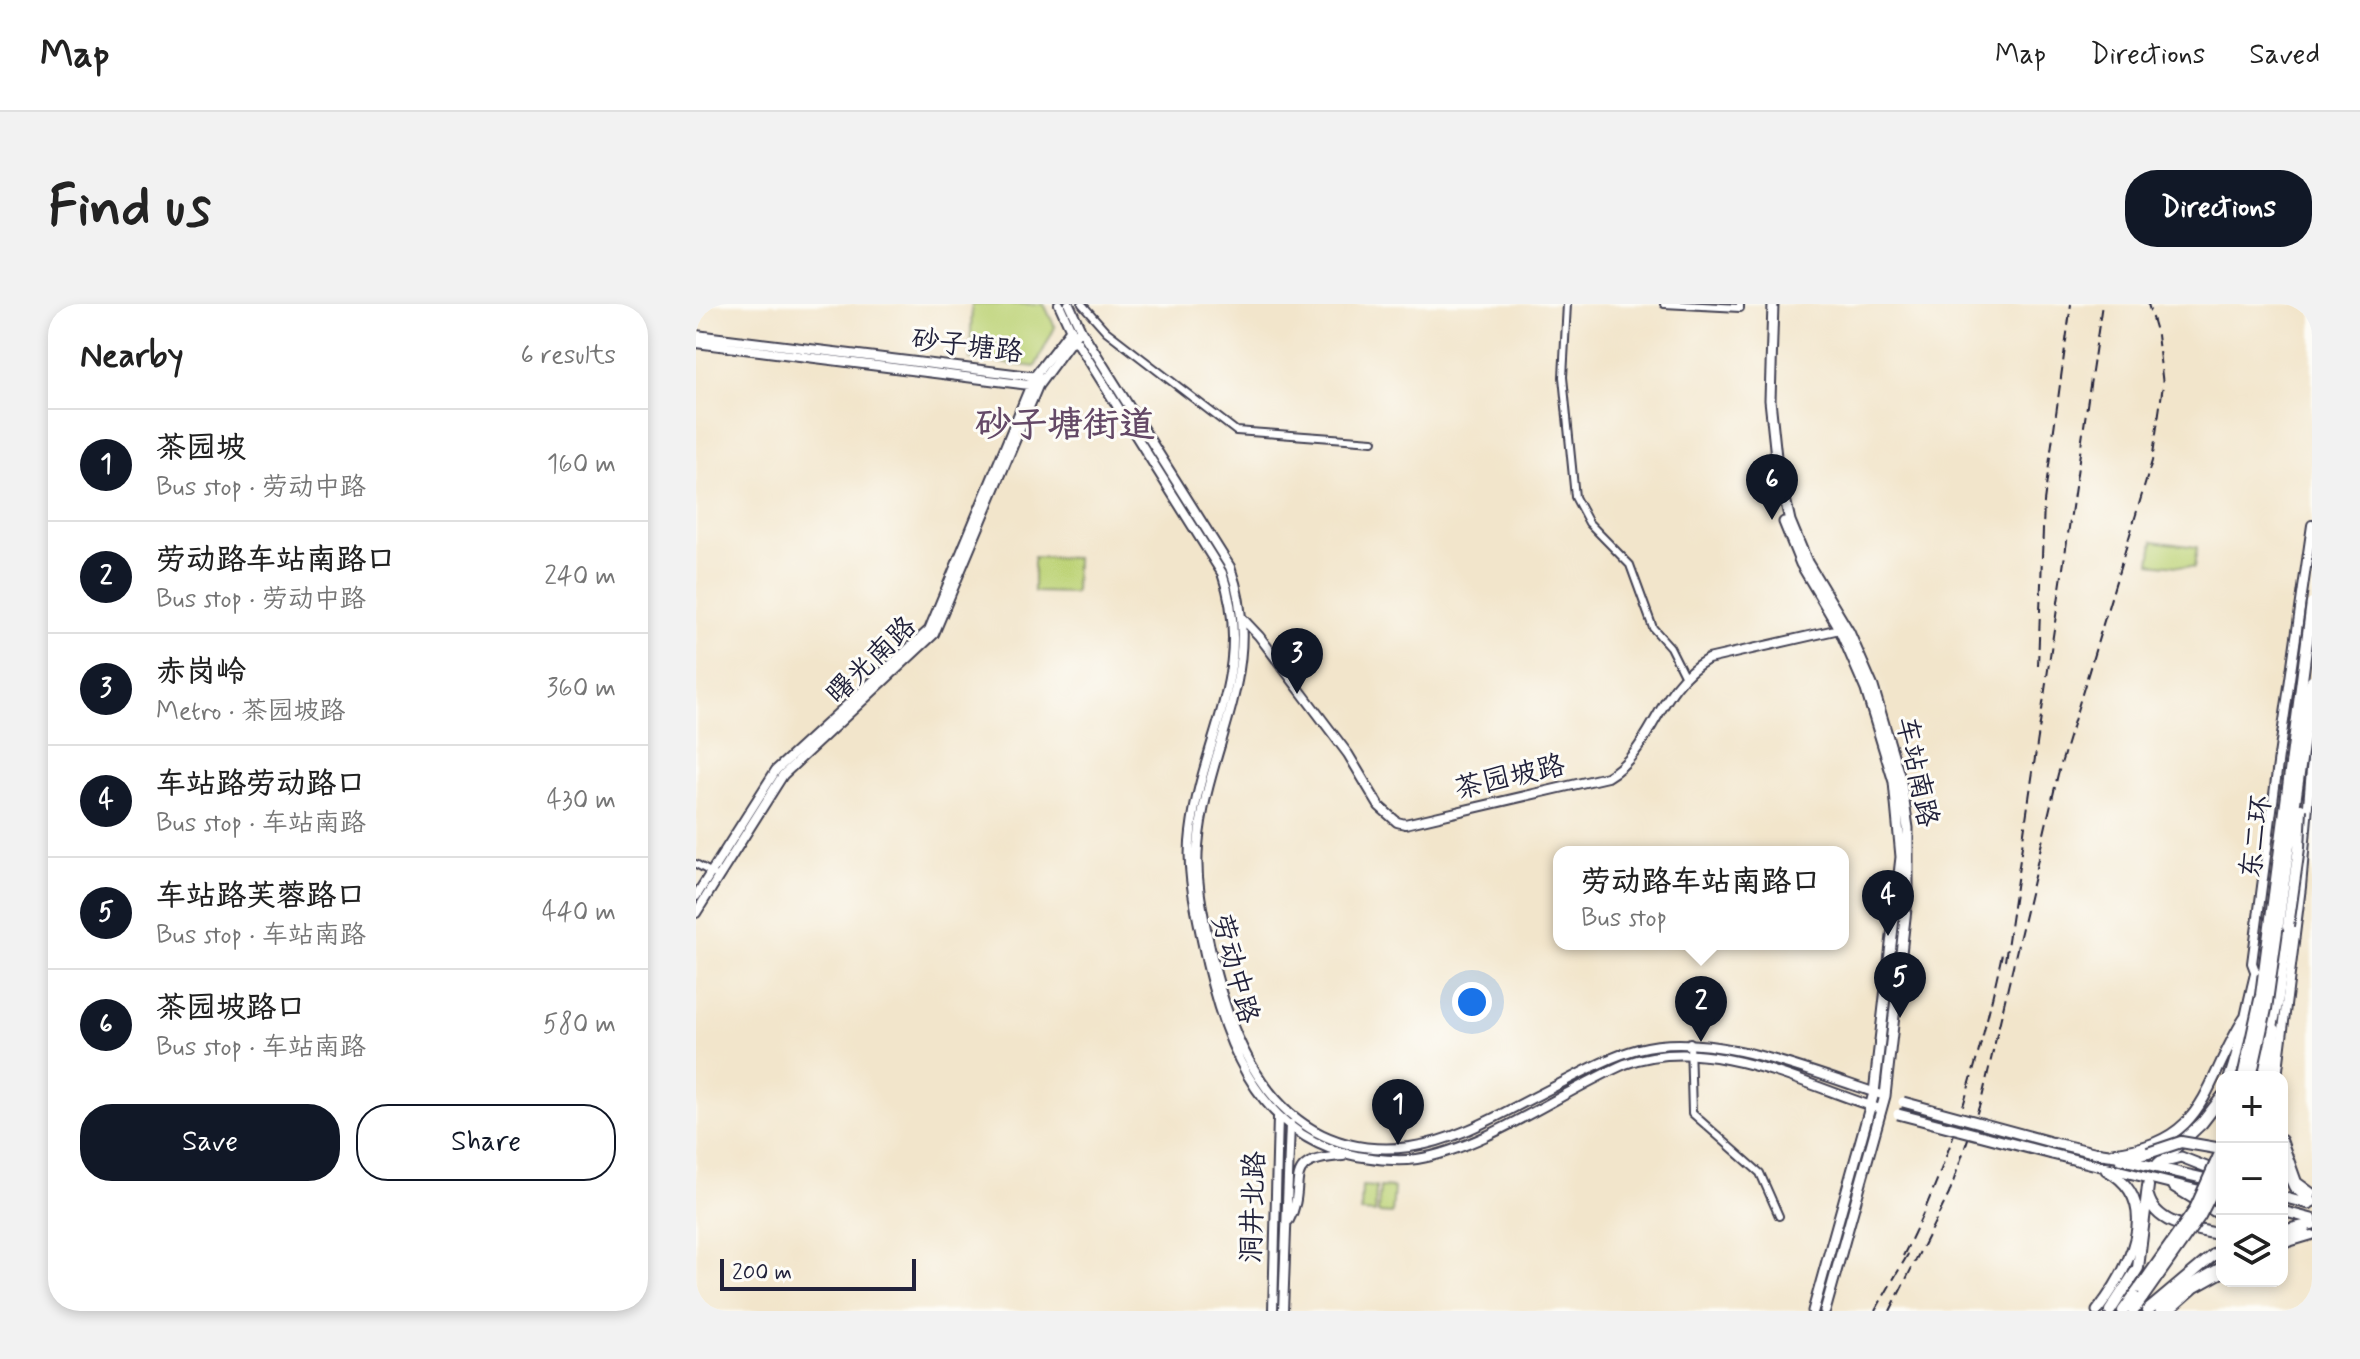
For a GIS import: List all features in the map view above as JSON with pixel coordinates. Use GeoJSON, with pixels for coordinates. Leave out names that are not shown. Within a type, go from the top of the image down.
{"type":"FeatureCollection","features":[{"type":"Feature","properties":{"kind":"highway","name":"东二环"},"geometry":{"type":"LineString","coordinates":[[2244,1071],[2261,995],[2312,603]]}},
{"type":"Feature","properties":{"kind":"highway","name":"东二环"},"geometry":{"type":"LineString","coordinates":[[2252,1071],[2308,772],[2312,681]]}},
{"type":"Feature","properties":{"kind":"highway"},"geometry":{"type":"LineString","coordinates":[[2262,1071],[2277,1004],[2308,772]]}},
{"type":"Feature","properties":{"kind":"highway"},"geometry":{"type":"LineString","coordinates":[[2232,1071],[2245,1029],[2244,1019],[2255,971],[2266,938]]}},
{"type":"Feature","properties":{"kind":"highway"},"geometry":{"type":"LineString","coordinates":[[2158,1164],[2216,1104]]}},
{"type":"Feature","properties":{"kind":"highway"},"geometry":{"type":"LineString","coordinates":[[2098,1153],[2127,1157],[2181,1142],[2216,1148]]}},
{"type":"Feature","properties":{"kind":"highway"},"geometry":{"type":"LineString","coordinates":[[2123,1311],[2194,1211],[2216,1162]]}},
{"type":"Feature","properties":{"kind":"highway"},"geometry":{"type":"LineString","coordinates":[[2133,1311],[2191,1230],[2216,1184]]}},
{"type":"Feature","properties":{"kind":"highway"},"geometry":{"type":"LineString","coordinates":[[2110,1311],[2138,1268],[2148,1186],[2149,1201],[2159,1215],[2216,1233]]}},
{"type":"Feature","properties":{"kind":"highway"},"geometry":{"type":"LineString","coordinates":[[2288,1230],[2312,1224]]}},
{"type":"Feature","properties":{"kind":"highway"},"geometry":{"type":"LineString","coordinates":[[2147,1311],[2216,1253]]}},
{"type":"Feature","properties":{"kind":"main road","name":"劳动中路"},"geometry":{"type":"LineString","coordinates":[[1059,304],[1230,567],[1243,620],[1240,675],[1201,819],[1197,873],[1223,1003],[1253,1072],[1290,1115],[1326,1136],[1357,1145],[1389,1148],[1423,1145],[1465,1132],[1620,1055],[1651,1046],[1730,1049],[1903,1102],[2054,1143],[2216,1182]]}},
{"type":"Feature","properties":{"kind":"main road","name":"劳动中路"},"geometry":{"type":"LineString","coordinates":[[1069,304],[1076,330],[1222,573],[1232,605],[1232,675],[1193,818],[1189,872],[1220,1018],[1243,1068],[1278,1118],[1312,1141],[1353,1155],[1401,1161],[1451,1150],[1625,1064],[1649,1055],[1691,1047],[1898,1114],[2216,1194]]}},
{"type":"Feature","properties":{"kind":"main road","name":"车站南路"},"geometry":{"type":"LineString","coordinates":[[1770,304],[1765,399],[1778,496],[1801,564],[1843,629],[1873,687],[1895,756],[1908,828],[1908,891],[1885,1096],[1825,1311]]}},
{"type":"Feature","properties":{"kind":"main road","name":"曙光南路"},"geometry":{"type":"LineString","coordinates":[[696,913],[776,770],[929,630],[1036,381],[1076,330]]}},
{"type":"Feature","properties":{"kind":"main road","name":"砂子塘路"},"geometry":{"type":"LineString","coordinates":[[696,335],[1036,381]]}},
{"type":"Feature","properties":{"kind":"main road","name":"砂子塘路"},"geometry":{"type":"LineString","coordinates":[[696,343],[1036,381]]}},
{"type":"Feature","properties":{"kind":"main road"},"geometry":{"type":"LineString","coordinates":[[2255,971],[2252,963],[2312,525]]}},
{"type":"Feature","properties":{"kind":"main road","name":"茶园坡路"},"geometry":{"type":"LineString","coordinates":[[1232,605],[1348,754],[1379,806],[1397,822],[1405,824],[1607,777],[1629,761],[1667,696],[1684,675],[1708,659],[1843,629]]}},
{"type":"Feature","properties":{"kind":"main road","name":"车站南路"},"geometry":{"type":"LineString","coordinates":[[1813,1311],[1874,1093],[1900,890],[1900,830],[1888,758],[1843,629]]}},
{"type":"Feature","properties":{"kind":"main road"},"geometry":{"type":"LineString","coordinates":[[2278,1071],[2303,863],[2310,790],[2308,772],[2312,758]]}},
{"type":"Feature","properties":{"kind":"main road","name":"曙光南路"},"geometry":{"type":"LineString","coordinates":[[696,896],[716,875]]}},
{"type":"Feature","properties":{"kind":"main road"},"geometry":{"type":"LineString","coordinates":[[2271,1071],[2277,1004]]}},
{"type":"Feature","properties":{"kind":"main road"},"geometry":{"type":"LineString","coordinates":[[2098,1153],[2129,1151],[2165,1137],[2198,1111],[2244,1019]]}},
{"type":"Feature","properties":{"kind":"main road","name":"洞井北路"},"geometry":{"type":"LineString","coordinates":[[1273,1311],[1279,1104]]}},
{"type":"Feature","properties":{"kind":"main road","name":"洞井北路"},"geometry":{"type":"LineString","coordinates":[[1283,1311],[1290,1115]]}},
{"type":"Feature","properties":{"kind":"main road"},"geometry":{"type":"LineString","coordinates":[[2283,1143],[2291,1171],[2312,1199]]}},
{"type":"Feature","properties":{"kind":"main road"},"geometry":{"type":"LineString","coordinates":[[1287,1224],[1293,1213],[1297,1177],[1302,1169],[1315,1159],[1353,1155]]}},
{"type":"Feature","properties":{"kind":"main road"},"geometry":{"type":"LineString","coordinates":[[2158,1164],[2181,1157],[2216,1171]]}},
{"type":"Feature","properties":{"kind":"main road"},"geometry":{"type":"LineString","coordinates":[[2097,1311],[2125,1272],[2133,1249],[2136,1212],[2129,1187],[2099,1166]]}},
{"type":"Feature","properties":{"kind":"main road"},"geometry":{"type":"LineString","coordinates":[[2288,1174],[2302,1196],[2312,1199]]}},
{"type":"Feature","properties":{"kind":"main road"},"geometry":{"type":"LineString","coordinates":[[2165,1181],[2220,1215]]}},
{"type":"Feature","properties":{"kind":"main road"},"geometry":{"type":"LineString","coordinates":[[2288,1197],[2312,1199]]}},
{"type":"Feature","properties":{"kind":"main road"},"geometry":{"type":"LineString","coordinates":[[2288,1214],[2312,1224]]}},
{"type":"Feature","properties":{"kind":"main road"},"geometry":{"type":"LineString","coordinates":[[2288,1238],[2312,1224]]}},
{"type":"Feature","properties":{"kind":"main road"},"geometry":{"type":"LineString","coordinates":[[2288,1240],[2312,1235]]}},
{"type":"Feature","properties":{"kind":"main road"},"geometry":{"type":"LineString","coordinates":[[2160,1311],[2189,1286],[2216,1273]]}},
{"type":"Feature","properties":{"kind":"main road"},"geometry":{"type":"LineString","coordinates":[[2169,1311],[2216,1274]]}},
{"type":"Feature","properties":{"kind":"street"},"geometry":{"type":"LineString","coordinates":[[1082,304],[1118,341],[1236,431],[1373,441]]}},
{"type":"Feature","properties":{"kind":"street"},"geometry":{"type":"LineString","coordinates":[[1567,304],[1563,377],[1575,497],[1589,523],[1630,565],[1653,628],[1670,647],[1684,675]]}},
{"type":"Feature","properties":{"kind":"street"},"geometry":{"type":"LineString","coordinates":[[1664,304],[1740,308],[1740,304]]}},
{"type":"Feature","properties":{"kind":"street"},"geometry":{"type":"LineString","coordinates":[[696,864],[716,875]]}},
{"type":"Feature","properties":{"kind":"street"},"geometry":{"type":"LineString","coordinates":[[1691,1047],[1692,1113],[1760,1173],[1779,1216]]}},
{"type":"Feature","properties":{"kind":"green space"},"geometry":{"type":"Polygon","coordinates":[[[972,304],[1044,304],[1055,327],[1035,367],[970,359],[972,304]]]}},
{"type":"Feature","properties":{"kind":"green space"},"geometry":{"type":"Polygon","coordinates":[[[2153,541],[2197,547],[2194,568],[2150,563],[2153,541]]]}},
{"type":"Feature","properties":{"kind":"green space"},"geometry":{"type":"Polygon","coordinates":[[[1034,557],[1076,558],[1075,593],[1034,592],[1034,557]]]}},
{"type":"Feature","properties":{"kind":"green space"},"geometry":{"type":"Polygon","coordinates":[[[1362,1186],[1376,1187],[1375,1213],[1361,1212],[1362,1186]]]}},
{"type":"Feature","properties":{"kind":"green space"},"geometry":{"type":"Polygon","coordinates":[[[1380,1187],[1394,1188],[1392,1214],[1378,1213],[1380,1187]]]}},
{"type":"Feature","properties":{"kind":"railway"},"geometry":{"type":"LineString","coordinates":[[2038,666],[2044,502],[2071,304]]}},
{"type":"Feature","properties":{"kind":"railway"},"geometry":{"type":"LineString","coordinates":[[2005,961],[2102,304]]}},
{"type":"Feature","properties":{"kind":"railway"},"geometry":{"type":"LineString","coordinates":[[1890,1311],[1949,1194],[1982,1098],[2058,774],[2152,461],[2163,385],[2157,335],[2148,304]]}},
{"type":"Feature","properties":{"kind":"railway"},"geometry":{"type":"LineString","coordinates":[[1903,1256],[1951,1144],[1985,1028],[2003,949]]}},
{"type":"Feature","properties":{"kind":"railway"},"geometry":{"type":"LineString","coordinates":[[1875,1311],[1911,1249]]}},
{"type":"Feature","properties":{"kind":"place","name":"茶园坡路口"},"geometry":{"type":"Point","coordinates":[1772,520]}},
{"type":"Feature","properties":{"kind":"place","name":"赤岗岭"},"geometry":{"type":"Point","coordinates":[1297,694]}},
{"type":"Feature","properties":{"kind":"place","name":"车站路劳动路口"},"geometry":{"type":"Point","coordinates":[1888,936]}},
{"type":"Feature","properties":{"kind":"place","name":"车站路芙蓉路口"},"geometry":{"type":"Point","coordinates":[1900,1018]}},
{"type":"Feature","properties":{"kind":"place","name":"劳动路车站南路口"},"geometry":{"type":"Point","coordinates":[1701,1042]}},
{"type":"Feature","properties":{"kind":"place","name":"茶园坡"},"geometry":{"type":"Point","coordinates":[1398,1145]}},
{"type":"Feature","properties":{"kind":"district","name":"砂子塘街道"},"geometry":{"type":"Point","coordinates":[1065,426]}}]}
